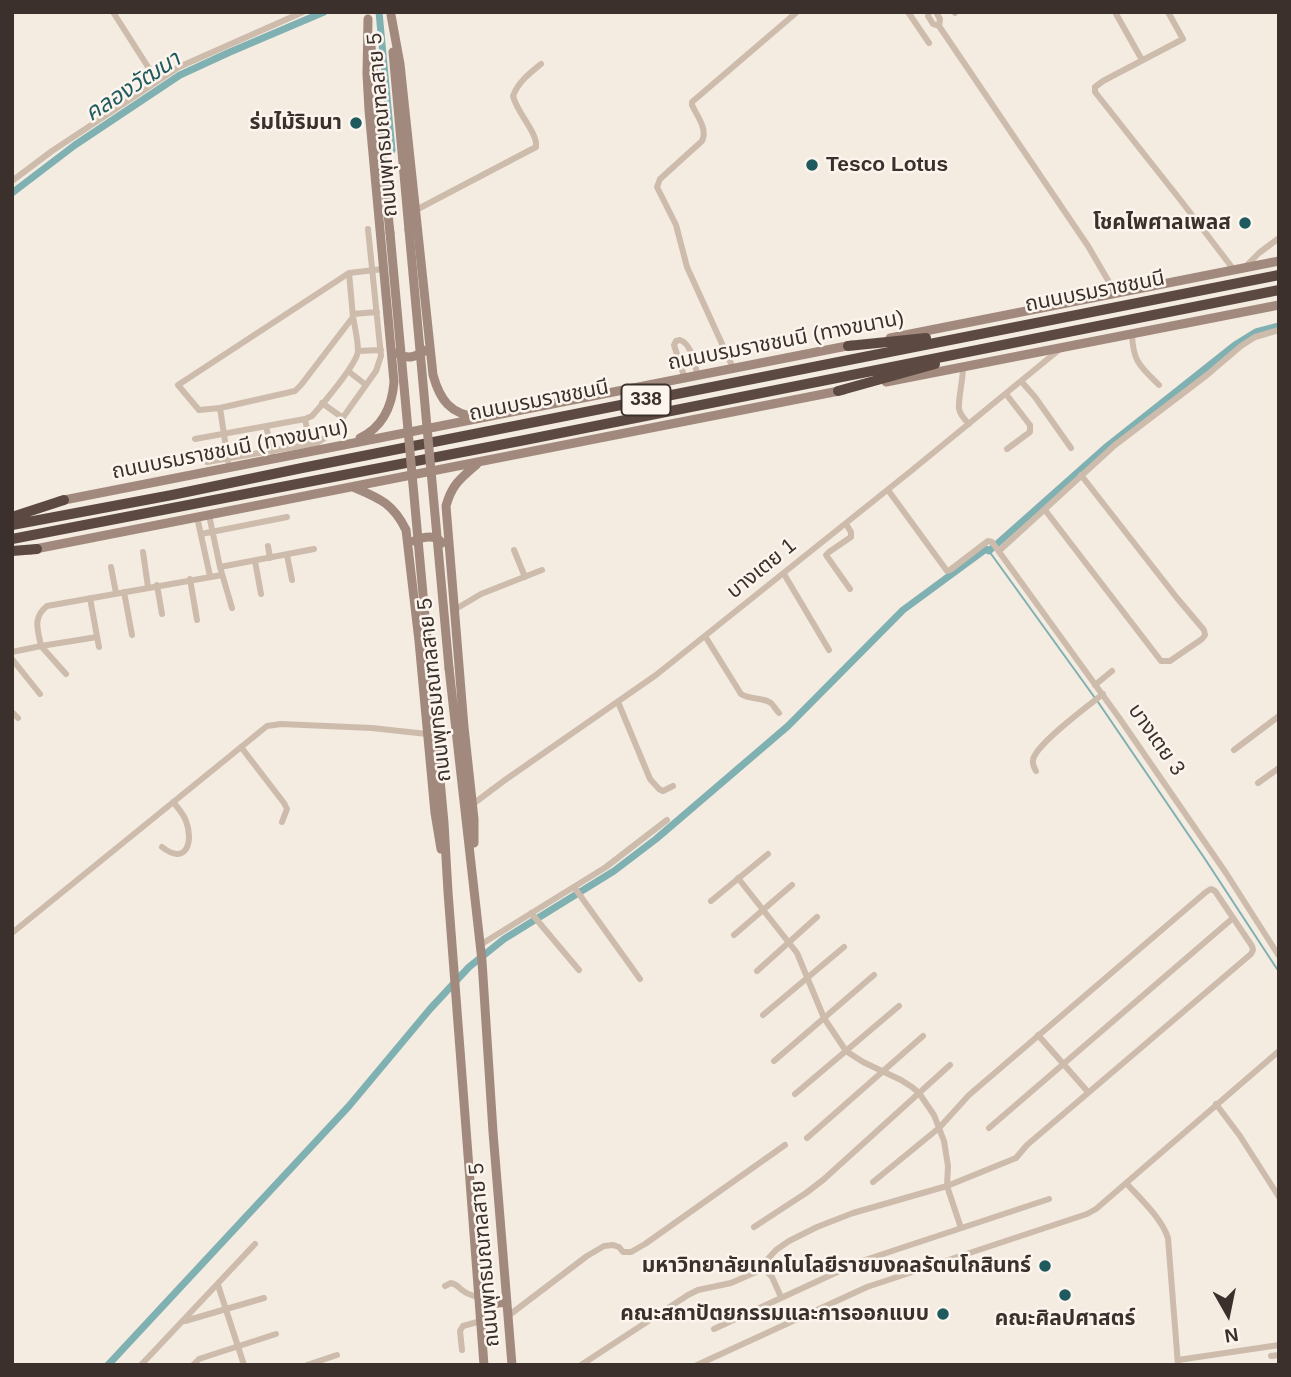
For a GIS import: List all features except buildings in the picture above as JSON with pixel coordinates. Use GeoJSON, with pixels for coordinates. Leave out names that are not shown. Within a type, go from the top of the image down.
{"type":"FeatureCollection","features":[{"type":"Feature","properties":{"kind":"highway","name":"ถนนบรมราชชนนี"},"geometry":{"type":"LineString","coordinates":[[12,525],[1279,275]]}},
{"type":"Feature","properties":{"kind":"highway","name":"ถนนบรมราชชนนี"},"geometry":{"type":"LineString","coordinates":[[12,539],[1279,290]]}},
{"type":"Feature","properties":{"kind":"highway"},"geometry":{"type":"LineString","coordinates":[[848,346],[922,338],[964,337]]}},
{"type":"Feature","properties":{"kind":"highway"},"geometry":{"type":"LineString","coordinates":[[838,391],[977,350]]}},
{"type":"Feature","properties":{"kind":"highway"},"geometry":{"type":"LineString","coordinates":[[12,517],[64,500]]}},
{"type":"Feature","properties":{"kind":"highway"},"geometry":{"type":"LineString","coordinates":[[12,552],[37,549]]}},
{"type":"Feature","properties":{"kind":"main road"},"geometry":{"type":"LineString","coordinates":[[391,14],[400,64],[433,375],[442,399],[457,412],[488,418]]}},
{"type":"Feature","properties":{"kind":"main road","name":"ถนนพุทธมณฑลสาย 5"},"geometry":{"type":"LineString","coordinates":[[391,14],[449,668],[481,952],[512,1365]]}},
{"type":"Feature","properties":{"kind":"main road"},"geometry":{"type":"LineString","coordinates":[[346,444],[377,428],[393,396],[394,382],[385,348],[378,270],[366,57],[368,15]]}},
{"type":"Feature","properties":{"kind":"main road","name":"ถนนพุทธมณฑลสาย 5"},"geometry":{"type":"LineString","coordinates":[[368,15],[444,823],[484,1365]]}},
{"type":"Feature","properties":{"kind":"main road","name":"ถนนบรมราชชนนี (ทางขนาน)"},"geometry":{"type":"LineString","coordinates":[[12,511],[228,463],[488,418],[1279,261]]}},
{"type":"Feature","properties":{"kind":"main road","name":"338"},"geometry":{"type":"LineString","coordinates":[[37,549],[1279,305]]}},
{"type":"Feature","properties":{"kind":"main road"},"geometry":{"type":"LineString","coordinates":[[385,348],[410,358],[417,357],[430,347]]}},
{"type":"Feature","properties":{"kind":"main road"},"geometry":{"type":"LineString","coordinates":[[474,884],[473,804],[446,506],[456,482],[478,463]]}},
{"type":"Feature","properties":{"kind":"main road"},"geometry":{"type":"LineString","coordinates":[[352,486],[384,501],[401,519],[406,530],[435,813],[448,892]]}},
{"type":"Feature","properties":{"kind":"main road"},"geometry":{"type":"LineString","coordinates":[[409,552],[413,542],[420,538],[433,537],[440,539],[449,555]]}},
{"type":"Feature","properties":{"kind":"main road"},"geometry":{"type":"LineString","coordinates":[[480,1301],[507,1303]]}},
{"type":"Feature","properties":{"kind":"street"},"geometry":{"type":"LineString","coordinates":[[113,12],[157,81]]}},
{"type":"Feature","properties":{"kind":"street"},"geometry":{"type":"LineString","coordinates":[[12,181],[179,67],[303,12]]}},
{"type":"Feature","properties":{"kind":"street"},"geometry":{"type":"LineString","coordinates":[[733,368],[687,267],[676,226],[657,187],[660,179],[702,141],[705,135],[692,102],[797,12]]}},
{"type":"Feature","properties":{"kind":"street"},"geometry":{"type":"LineString","coordinates":[[908,12],[929,43]]}},
{"type":"Feature","properties":{"kind":"street"},"geometry":{"type":"LineString","coordinates":[[929,12],[928,16],[933,24],[939,26],[1088,246],[1116,294]]}},
{"type":"Feature","properties":{"kind":"street"},"geometry":{"type":"LineString","coordinates":[[936,12],[940,19],[939,26]]}},
{"type":"Feature","properties":{"kind":"street"},"geometry":{"type":"LineString","coordinates":[[1115,12],[1142,60]]}},
{"type":"Feature","properties":{"kind":"street"},"geometry":{"type":"LineString","coordinates":[[1168,12],[1183,39],[1097,84],[1095,92],[1239,269],[1279,238]]}},
{"type":"Feature","properties":{"kind":"street"},"geometry":{"type":"LineString","coordinates":[[416,210],[536,147],[536,138],[517,109],[513,96],[524,78],[541,64]]}},
{"type":"Feature","properties":{"kind":"street"},"geometry":{"type":"LineString","coordinates":[[207,462],[228,463],[310,444],[328,436],[366,385],[380,363],[385,348],[377,312],[378,270],[368,229]]}},
{"type":"Feature","properties":{"kind":"street"},"geometry":{"type":"LineString","coordinates":[[377,312],[353,315],[295,391],[200,410],[178,385],[349,273],[378,270]]}},
{"type":"Feature","properties":{"kind":"street"},"geometry":{"type":"LineString","coordinates":[[195,439],[312,416],[356,359],[358,351],[349,273]]}},
{"type":"Feature","properties":{"kind":"street"},"geometry":{"type":"LineString","coordinates":[[998,550],[1115,445],[1241,346],[1255,337],[1279,330]]}},
{"type":"Feature","properties":{"kind":"street"},"geometry":{"type":"LineString","coordinates":[[1132,334],[1133,355],[1159,385]]}},
{"type":"Feature","properties":{"kind":"street"},"geometry":{"type":"LineString","coordinates":[[685,379],[674,345],[680,340],[686,342],[689,347],[698,376]]}},
{"type":"Feature","properties":{"kind":"street","name":"บางเตย 1"},"geometry":{"type":"LineString","coordinates":[[473,804],[656,675],[1063,347]]}},
{"type":"Feature","properties":{"kind":"street"},"geometry":{"type":"LineString","coordinates":[[358,351],[385,348]]}},
{"type":"Feature","properties":{"kind":"street"},"geometry":{"type":"LineString","coordinates":[[963,368],[960,412],[969,424]]}},
{"type":"Feature","properties":{"kind":"street"},"geometry":{"type":"LineString","coordinates":[[348,371],[366,385]]}},
{"type":"Feature","properties":{"kind":"street"},"geometry":{"type":"LineString","coordinates":[[1021,381],[1071,448]]}},
{"type":"Feature","properties":{"kind":"street"},"geometry":{"type":"LineString","coordinates":[[1006,394],[1031,428],[1030,432],[1007,449]]}},
{"type":"Feature","properties":{"kind":"street"},"geometry":{"type":"LineString","coordinates":[[322,403],[343,418]]}},
{"type":"Feature","properties":{"kind":"street"},"geometry":{"type":"LineString","coordinates":[[220,408],[228,463]]}},
{"type":"Feature","properties":{"kind":"street"},"geometry":{"type":"LineString","coordinates":[[305,419],[310,444]]}},
{"type":"Feature","properties":{"kind":"street"},"geometry":{"type":"LineString","coordinates":[[266,426],[271,452]]}},
{"type":"Feature","properties":{"kind":"street"},"geometry":{"type":"LineString","coordinates":[[1045,510],[1161,661],[1170,661],[1202,639],[1204,631],[1081,475]]}},
{"type":"Feature","properties":{"kind":"street","name":"บางเตย 3"},"geometry":{"type":"LineString","coordinates":[[888,490],[947,571],[988,541],[992,542],[1226,873],[1279,956]]}},
{"type":"Feature","properties":{"kind":"street"},"geometry":{"type":"LineString","coordinates":[[209,515],[232,608]]}},
{"type":"Feature","properties":{"kind":"street"},"geometry":{"type":"LineString","coordinates":[[197,517],[210,576]]}},
{"type":"Feature","properties":{"kind":"street"},"geometry":{"type":"LineString","coordinates":[[201,534],[287,517]]}},
{"type":"Feature","properties":{"kind":"street"},"geometry":{"type":"LineString","coordinates":[[846,524],[851,537],[827,555],[850,589]]}},
{"type":"Feature","properties":{"kind":"street"},"geometry":{"type":"LineString","coordinates":[[268,546],[270,558]]}},
{"type":"Feature","properties":{"kind":"street"},"geometry":{"type":"LineString","coordinates":[[65,674],[41,646],[37,622],[41,611],[47,606],[210,576],[255,561],[314,549]]}},
{"type":"Feature","properties":{"kind":"street"},"geometry":{"type":"LineString","coordinates":[[513,550],[525,576]]}},
{"type":"Feature","properties":{"kind":"street"},"geometry":{"type":"LineString","coordinates":[[143,552],[148,587]]}},
{"type":"Feature","properties":{"kind":"street"},"geometry":{"type":"LineString","coordinates":[[287,555],[292,580]]}},
{"type":"Feature","properties":{"kind":"street"},"geometry":{"type":"LineString","coordinates":[[255,561],[261,594]]}},
{"type":"Feature","properties":{"kind":"street"},"geometry":{"type":"LineString","coordinates":[[111,566],[132,635]]}},
{"type":"Feature","properties":{"kind":"street"},"geometry":{"type":"LineString","coordinates":[[454,610],[481,594],[542,570]]}},
{"type":"Feature","properties":{"kind":"street"},"geometry":{"type":"LineString","coordinates":[[784,574],[829,650]]}},
{"type":"Feature","properties":{"kind":"street"},"geometry":{"type":"LineString","coordinates":[[190,579],[197,620]]}},
{"type":"Feature","properties":{"kind":"street"},"geometry":{"type":"LineString","coordinates":[[157,585],[162,614]]}},
{"type":"Feature","properties":{"kind":"street"},"geometry":{"type":"LineString","coordinates":[[90,598],[99,647]]}},
{"type":"Feature","properties":{"kind":"street"},"geometry":{"type":"LineString","coordinates":[[705,636],[741,694],[771,703],[779,713]]}},
{"type":"Feature","properties":{"kind":"street"},"geometry":{"type":"LineString","coordinates":[[12,652],[97,637]]}},
{"type":"Feature","properties":{"kind":"street"},"geometry":{"type":"LineString","coordinates":[[12,659],[40,694]]}},
{"type":"Feature","properties":{"kind":"street"},"geometry":{"type":"LineString","coordinates":[[1095,685],[1112,671]]}},
{"type":"Feature","properties":{"kind":"street"},"geometry":{"type":"LineString","coordinates":[[1036,771],[1032,763],[1037,752],[1101,695]]}},
{"type":"Feature","properties":{"kind":"street"},"geometry":{"type":"LineString","coordinates":[[618,702],[650,779],[663,791],[673,786]]}},
{"type":"Feature","properties":{"kind":"street"},"geometry":{"type":"LineString","coordinates":[[12,712],[18,718]]}},
{"type":"Feature","properties":{"kind":"street"},"geometry":{"type":"LineString","coordinates":[[1234,750],[1279,716]]}},
{"type":"Feature","properties":{"kind":"street"},"geometry":{"type":"LineString","coordinates":[[12,933],[267,726],[281,724],[372,728],[427,734]]}},
{"type":"Feature","properties":{"kind":"street"},"geometry":{"type":"LineString","coordinates":[[241,747],[284,803],[287,810],[282,822]]}},
{"type":"Feature","properties":{"kind":"street"},"geometry":{"type":"LineString","coordinates":[[1258,783],[1279,768]]}},
{"type":"Feature","properties":{"kind":"street"},"geometry":{"type":"LineString","coordinates":[[162,846],[174,855],[185,851],[189,844],[186,820],[173,802]]}},
{"type":"Feature","properties":{"kind":"street"},"geometry":{"type":"LineString","coordinates":[[481,952],[496,937],[578,891],[667,820]]}},
{"type":"Feature","properties":{"kind":"street"},"geometry":{"type":"LineString","coordinates":[[711,901],[768,853]]}},
{"type":"Feature","properties":{"kind":"street"},"geometry":{"type":"LineString","coordinates":[[738,878],[797,953],[824,1018],[846,1051],[901,1080],[919,1093],[939,1128],[947,1154],[947,1186],[961,1228]]}},
{"type":"Feature","properties":{"kind":"street"},"geometry":{"type":"LineString","coordinates":[[734,935],[792,885]]}},
{"type":"Feature","properties":{"kind":"street"},"geometry":{"type":"LineString","coordinates":[[581,1365],[688,1295],[698,1290],[731,1283],[756,1272],[782,1246],[817,1227],[853,1213],[947,1186],[1016,1157],[1027,1144],[1251,954],[1252,946],[1215,891],[1211,889],[1038,1035],[969,1095],[939,1128],[873,1182]]}},
{"type":"Feature","properties":{"kind":"street"},"geometry":{"type":"LineString","coordinates":[[578,891],[640,979]]}},
{"type":"Feature","properties":{"kind":"street"},"geometry":{"type":"LineString","coordinates":[[535,917],[579,970]]}},
{"type":"Feature","properties":{"kind":"street"},"geometry":{"type":"LineString","coordinates":[[757,971],[817,917]]}},
{"type":"Feature","properties":{"kind":"street"},"geometry":{"type":"LineString","coordinates":[[989,1128],[1234,918]]}},
{"type":"Feature","properties":{"kind":"street"},"geometry":{"type":"LineString","coordinates":[[763,1015],[844,947]]}},
{"type":"Feature","properties":{"kind":"street"},"geometry":{"type":"LineString","coordinates":[[774,1061],[874,975]]}},
{"type":"Feature","properties":{"kind":"street"},"geometry":{"type":"LineString","coordinates":[[795,1094],[899,1006]]}},
{"type":"Feature","properties":{"kind":"street"},"geometry":{"type":"LineString","coordinates":[[1038,1035],[1088,1092]]}},
{"type":"Feature","properties":{"kind":"street"},"geometry":{"type":"LineString","coordinates":[[807,1138],[923,1036]]}},
{"type":"Feature","properties":{"kind":"street"},"geometry":{"type":"LineString","coordinates":[[697,1365],[867,1287],[1096,1209],[1279,1051]]}},
{"type":"Feature","properties":{"kind":"street"},"geometry":{"type":"LineString","coordinates":[[754,1227],[823,1180],[950,1065]]}},
{"type":"Feature","properties":{"kind":"street"},"geometry":{"type":"LineString","coordinates":[[1216,1104],[1279,1197]]}},
{"type":"Feature","properties":{"kind":"street"},"geometry":{"type":"LineString","coordinates":[[508,1316],[604,1246],[613,1245],[623,1252],[631,1252],[645,1244],[785,1145]]}},
{"type":"Feature","properties":{"kind":"street"},"geometry":{"type":"LineString","coordinates":[[1126,1183],[1145,1203],[1168,1238],[1178,1362],[1279,1345]]}},
{"type":"Feature","properties":{"kind":"street"},"geometry":{"type":"LineString","coordinates":[[714,1329],[859,1262],[1048,1199]]}},
{"type":"Feature","properties":{"kind":"street"},"geometry":{"type":"LineString","coordinates":[[141,1365],[255,1244]]}},
{"type":"Feature","properties":{"kind":"street"},"geometry":{"type":"LineString","coordinates":[[761,1266],[772,1277],[781,1297]]}},
{"type":"Feature","properties":{"kind":"street"},"geometry":{"type":"LineString","coordinates":[[218,1284],[244,1365]]}},
{"type":"Feature","properties":{"kind":"street"},"geometry":{"type":"LineString","coordinates":[[445,1286],[457,1284],[480,1301]]}},
{"type":"Feature","properties":{"kind":"street"},"geometry":{"type":"LineString","coordinates":[[184,1321],[264,1298]]}},
{"type":"Feature","properties":{"kind":"street"},"geometry":{"type":"LineString","coordinates":[[462,1350],[460,1331],[463,1326],[481,1321]]}},
{"type":"Feature","properties":{"kind":"street"},"geometry":{"type":"LineString","coordinates":[[193,1365],[199,1359],[276,1334]]}},
{"type":"Feature","properties":{"kind":"street"},"geometry":{"type":"LineString","coordinates":[[307,1365],[337,1355]]}},
{"type":"Feature","properties":{"kind":"waterway","name":"คลองวัฒนา"},"geometry":{"type":"LineString","coordinates":[[12,193],[75,145],[180,75],[324,12]]}},
{"type":"Feature","properties":{"kind":"waterway"},"geometry":{"type":"LineString","coordinates":[[379,12],[392,150]]}},
{"type":"Feature","properties":{"kind":"waterway"},"geometry":{"type":"LineString","coordinates":[[108,1365],[349,1106],[469,967],[504,939],[614,871],[656,839],[788,726],[903,610],[986,549],[989,551],[1105,448],[1235,345],[1256,332],[1279,326]]}},
{"type":"Feature","properties":{"kind":"waterway"},"geometry":{"type":"LineString","coordinates":[[989,551],[1095,698]]}},
{"type":"Feature","properties":{"kind":"waterway"},"geometry":{"type":"LineString","coordinates":[[1098,702],[1279,972]]}},
{"type":"Feature","properties":{"kind":"place","name":"ร่มไม้ริมนา"},"geometry":{"type":"Point","coordinates":[356,123]}},
{"type":"Feature","properties":{"kind":"place","name":"Tesco Lotus"},"geometry":{"type":"Point","coordinates":[812,165]}},
{"type":"Feature","properties":{"kind":"place","name":"โชคไพศาลเพลส"},"geometry":{"type":"Point","coordinates":[1245,223]}},
{"type":"Feature","properties":{"kind":"place","name":"มหาวิทยาลัยเทคโนโลยีราชมงคลรัตนโกสินทร์"},"geometry":{"type":"Point","coordinates":[1045,1266]}},
{"type":"Feature","properties":{"kind":"place","name":"คณะศิลปศาสตร์"},"geometry":{"type":"Point","coordinates":[1065,1295]}},
{"type":"Feature","properties":{"kind":"place","name":"คณะสถาปัตยกรรมและการออกแบบ"},"geometry":{"type":"Point","coordinates":[943,1314]}}]}
